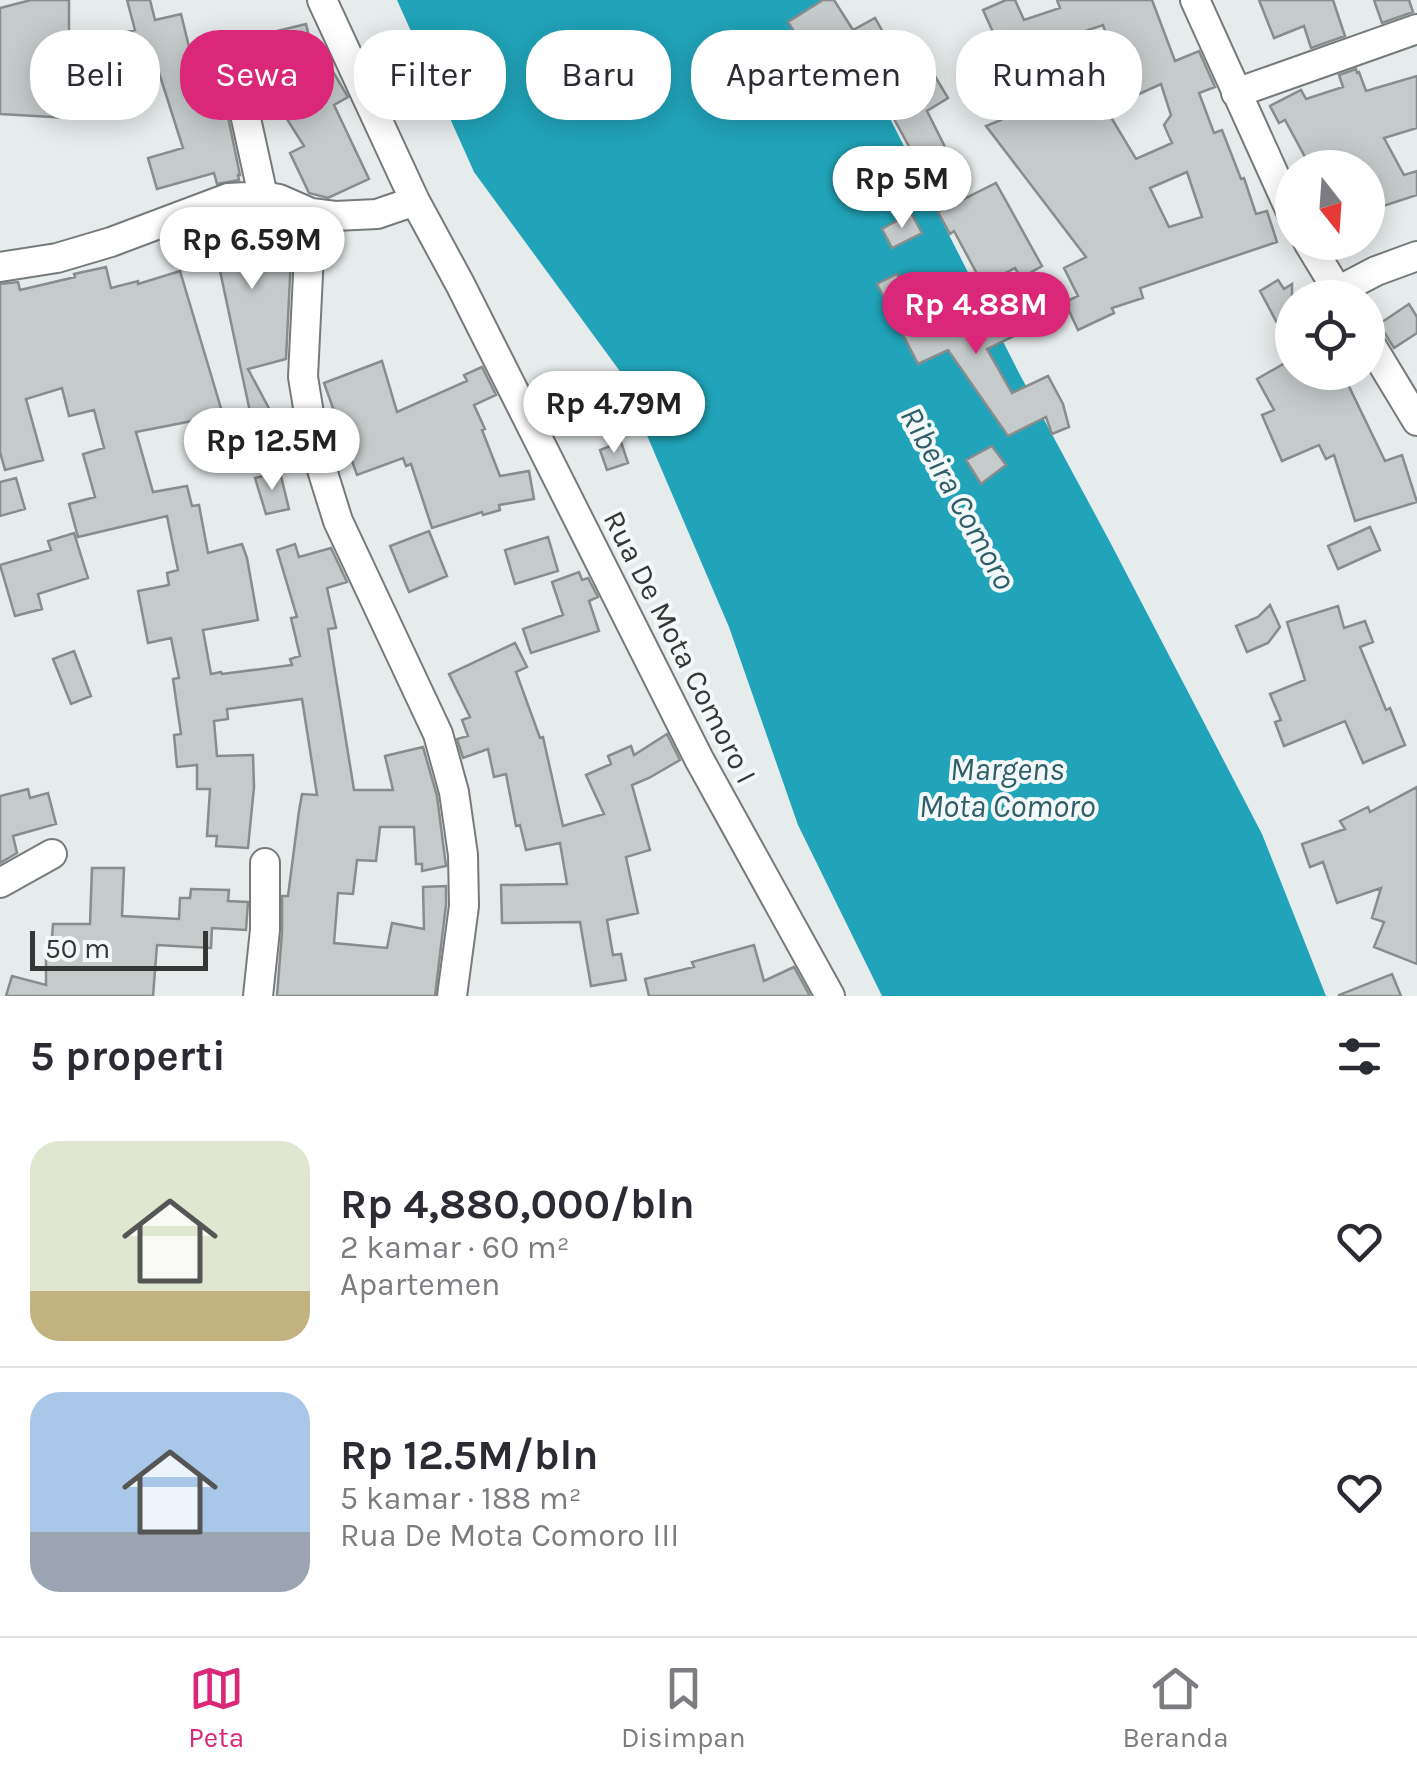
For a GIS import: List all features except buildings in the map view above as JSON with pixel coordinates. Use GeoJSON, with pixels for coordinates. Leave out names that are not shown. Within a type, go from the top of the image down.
{"type":"FeatureCollection","features":[{"type":"Feature","properties":{"kind":"street","name":"Rua De Mota Comoro I"},"geometry":{"type":"LineString","coordinates":[[322,0],[415,201],[699,759],[830,996]]}},
{"type":"Feature","properties":{"kind":"street"},"geometry":{"type":"LineString","coordinates":[[1195,0],[1275,177]]}},
{"type":"Feature","properties":{"kind":"street"},"geometry":{"type":"LineString","coordinates":[[1236,93],[1417,28]]}},
{"type":"Feature","properties":{"kind":"street"},"geometry":{"type":"LineString","coordinates":[[247,120],[263,196]]}},
{"type":"Feature","properties":{"kind":"street"},"geometry":{"type":"LineString","coordinates":[[0,267],[57,258],[111,242],[228,198],[278,198],[311,213],[335,216],[378,214],[415,201]]}},
{"type":"Feature","properties":{"kind":"street"},"geometry":{"type":"LineString","coordinates":[[311,213],[303,376],[314,444],[338,521],[438,734],[454,792],[463,855],[464,906],[452,996]]}},
{"type":"Feature","properties":{"kind":"street"},"geometry":{"type":"LineString","coordinates":[[1362,280],[1417,256]]}},
{"type":"Feature","properties":{"kind":"street"},"geometry":{"type":"LineString","coordinates":[[1385,368],[1417,421]]}},
{"type":"Feature","properties":{"kind":"street"},"geometry":{"type":"LineString","coordinates":[[0,883],[52,854]]}},
{"type":"Feature","properties":{"kind":"street"},"geometry":{"type":"LineString","coordinates":[[258,996],[265,930],[265,863]]}},
{"type":"Feature","properties":{"kind":"water","name":"Margens Mota Comoro"},"geometry":{"type":"Polygon","coordinates":[[[397,0],[830,0],[845,30],[691,30],[691,120],[891,120],[1262,834],[1326,996],[882,996],[798,825],[729,627],[619,370],[474,172],[451,120],[506,120],[506,30],[410,30],[397,0]]]}},
{"type":"Feature","properties":{"kind":"water label","name":"Ribeira Comoro"},"geometry":{"type":"Point","coordinates":[958,498]}}]}
